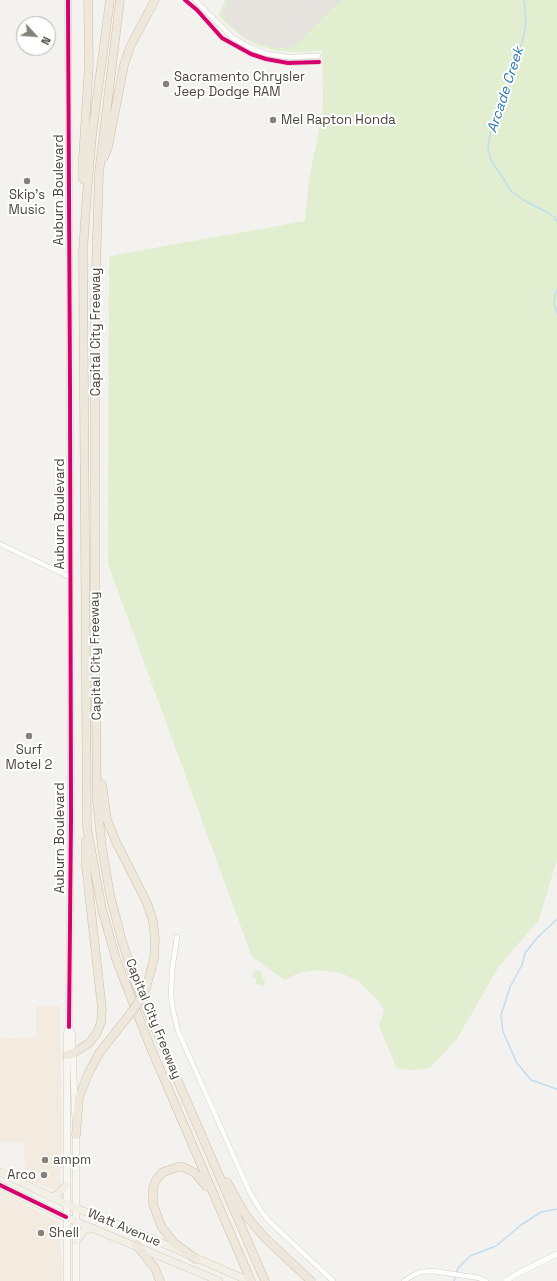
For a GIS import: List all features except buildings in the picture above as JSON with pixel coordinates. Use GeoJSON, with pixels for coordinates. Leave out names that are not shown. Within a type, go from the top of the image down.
{"type":"FeatureCollection","features":[{"type":"Feature","properties":{"kind":"highway"},"geometry":{"type":"LineString","coordinates":[[84,251],[83,158],[89,65],[88,0]]}},
{"type":"Feature","properties":{"kind":"highway","name":"Capital City Freeway"},"geometry":{"type":"LineString","coordinates":[[110,0],[92,135],[84,251],[86,828],[102,909],[116,959],[143,1029],[248,1279]]}},
{"type":"Feature","properties":{"kind":"highway","name":"Capital City Freeway"},"geometry":{"type":"LineString","coordinates":[[120,0],[99,173],[95,302],[97,801],[102,848],[110,895],[122,942],[137,987],[265,1281]]}},
{"type":"Feature","properties":{"kind":"highway"},"geometry":{"type":"LineString","coordinates":[[99,173],[108,147],[124,65],[130,47],[154,0]]}},
{"type":"Feature","properties":{"kind":"highway"},"geometry":{"type":"LineString","coordinates":[[76,1135],[79,1098],[88,1074],[100,1052],[136,1006],[146,988],[154,959],[155,940],[147,903],[116,842],[107,820],[103,796],[97,724]]}},
{"type":"Feature","properties":{"kind":"highway"},"geometry":{"type":"LineString","coordinates":[[70,1054],[89,1043],[101,1022],[102,1010],[86,866],[86,828]]}},
{"type":"Feature","properties":{"kind":"highway"},"geometry":{"type":"LineString","coordinates":[[206,1145],[245,1214],[264,1237],[311,1281]]}},
{"type":"Feature","properties":{"kind":"highway"},"geometry":{"type":"LineString","coordinates":[[196,1259],[174,1243],[161,1226],[153,1204],[153,1188],[156,1180],[163,1172],[173,1168],[183,1167],[198,1176],[216,1201]]}},
{"type":"Feature","properties":{"kind":"highway"},"geometry":{"type":"LineString","coordinates":[[136,1245],[155,1268],[160,1281]]}},
{"type":"Feature","properties":{"kind":"main road","name":"Auburn Boulevard"},"geometry":{"type":"LineString","coordinates":[[66,1281],[66,1185],[70,1054],[72,1034],[69,1027],[71,825],[68,0]]}},
{"type":"Feature","properties":{"kind":"main road","name":"Auburn Boulevard"},"geometry":{"type":"LineString","coordinates":[[70,1054],[76,1135],[76,1281]]}},
{"type":"Feature","properties":{"kind":"main road","name":"Watt Avenue"},"geometry":{"type":"LineString","coordinates":[[0,1172],[66,1204],[139,1233],[196,1259],[248,1279]]}},
{"type":"Feature","properties":{"kind":"main road"},"geometry":{"type":"LineString","coordinates":[[51,1197],[58,1194],[66,1185]]}},
{"type":"Feature","properties":{"kind":"main road","name":"Watt Avenue"},"geometry":{"type":"LineString","coordinates":[[0,1186],[66,1217],[219,1281]]}},
{"type":"Feature","properties":{"kind":"main road"},"geometry":{"type":"LineString","coordinates":[[76,1242],[85,1230],[92,1228]]}},
{"type":"Feature","properties":{"kind":"street"},"geometry":{"type":"LineString","coordinates":[[185,0],[197,10],[222,38],[251,54],[266,59],[288,63],[319,62]]}},
{"type":"Feature","properties":{"kind":"street"},"geometry":{"type":"LineString","coordinates":[[195,0],[233,38],[253,49],[268,54],[288,57],[318,56]]}},
{"type":"Feature","properties":{"kind":"street"},"geometry":{"type":"LineString","coordinates":[[312,56],[313,63]]}},
{"type":"Feature","properties":{"kind":"street"},"geometry":{"type":"LineString","coordinates":[[0,544],[70,577]]}},
{"type":"Feature","properties":{"kind":"street"},"geometry":{"type":"LineString","coordinates":[[177,937],[171,983],[171,995],[175,1019],[183,1044],[237,1164],[254,1200],[269,1221],[333,1281]]}},
{"type":"Feature","properties":{"kind":"street"},"geometry":{"type":"LineString","coordinates":[[506,1281],[557,1254]]}},
{"type":"Feature","properties":{"kind":"street"},"geometry":{"type":"LineString","coordinates":[[404,1281],[420,1272],[433,1271],[469,1276],[486,1281]]}},
{"type":"Feature","properties":{"kind":"shaded area"},"geometry":{"type":"Polygon","coordinates":[[[228,0],[341,0],[294,46],[275,48],[258,43],[243,36],[231,25],[221,14],[227,8],[225,5],[228,0]]]}},
{"type":"Feature","properties":{"kind":"shaded area"},"geometry":{"type":"Polygon","coordinates":[[[36,1006],[60,1006],[62,1141],[60,1187],[55,1191],[25,1179],[24,1142],[0,1142],[0,1039],[36,1037],[36,1006]]]}},
{"type":"Feature","properties":{"kind":"shaded area"},"geometry":{"type":"Polygon","coordinates":[[[0,1191],[60,1223],[62,1281],[0,1281],[0,1191]]]}},
{"type":"Feature","properties":{"kind":"green space"},"geometry":{"type":"Polygon","coordinates":[[[223,0],[557,0],[557,859],[539,920],[499,966],[457,1039],[430,1068],[417,1070],[397,1069],[379,1026],[384,1010],[379,1002],[359,982],[341,973],[316,970],[299,973],[285,980],[252,957],[108,564],[109,256],[305,221],[309,179],[322,117],[322,50],[292,52],[274,50],[257,45],[242,37],[218,16],[225,1],[223,0]]]}},
{"type":"Feature","properties":{"kind":"green space"},"geometry":{"type":"Polygon","coordinates":[[[255,970],[262,972],[262,978],[266,981],[263,986],[256,984],[256,979],[252,977],[255,970]]]}},
{"type":"Feature","properties":{"kind":"waterway","name":"Arcade Creek"},"geometry":{"type":"LineString","coordinates":[[524,0],[526,19],[522,43],[518,50],[517,59],[513,68],[508,89],[504,98],[497,106],[488,149],[492,162],[511,191],[525,201],[547,212],[557,221]]}},
{"type":"Feature","properties":{"kind":"waterway","name":"Arcade Creek"},"geometry":{"type":"LineString","coordinates":[[557,290],[554,304],[557,313]]}},
{"type":"Feature","properties":{"kind":"waterway","name":"Arcade Creek"},"geometry":{"type":"LineString","coordinates":[[557,919],[537,938],[525,953],[522,965],[510,987],[501,1015],[503,1032],[517,1063],[531,1080],[557,1089]]}},
{"type":"Feature","properties":{"kind":"waterway","name":"Arcade Creek"},"geometry":{"type":"LineString","coordinates":[[454,1281],[458,1268],[470,1256],[496,1246],[521,1225],[541,1212],[557,1209]]}},
{"type":"Feature","properties":{"kind":"cycle path"},"geometry":{"type":"LineString","coordinates":[[68,0],[71,818],[69,1027]]}},
{"type":"Feature","properties":{"kind":"cycle path"},"geometry":{"type":"LineString","coordinates":[[185,0],[197,10],[222,38],[251,54],[266,59],[288,63],[319,62]]}},
{"type":"Feature","properties":{"kind":"cycle path"},"geometry":{"type":"LineString","coordinates":[[0,1185],[66,1217]]}},
{"type":"Feature","properties":{"kind":"place","name":"Sacramento Chrysler Jeep Dodge RAM"},"geometry":{"type":"Point","coordinates":[166,84]}},
{"type":"Feature","properties":{"kind":"place","name":"Mel Rapton Honda"},"geometry":{"type":"Point","coordinates":[273,120]}},
{"type":"Feature","properties":{"kind":"place","name":"Skip's Music"},"geometry":{"type":"Point","coordinates":[27,181]}},
{"type":"Feature","properties":{"kind":"place","name":"Surf Motel 2"},"geometry":{"type":"Point","coordinates":[29,736]}},
{"type":"Feature","properties":{"kind":"place","name":"ampm"},"geometry":{"type":"Point","coordinates":[45,1160]}},
{"type":"Feature","properties":{"kind":"place","name":"Arco"},"geometry":{"type":"Point","coordinates":[44,1175]}},
{"type":"Feature","properties":{"kind":"place","name":"Shell"},"geometry":{"type":"Point","coordinates":[41,1233]}}]}
